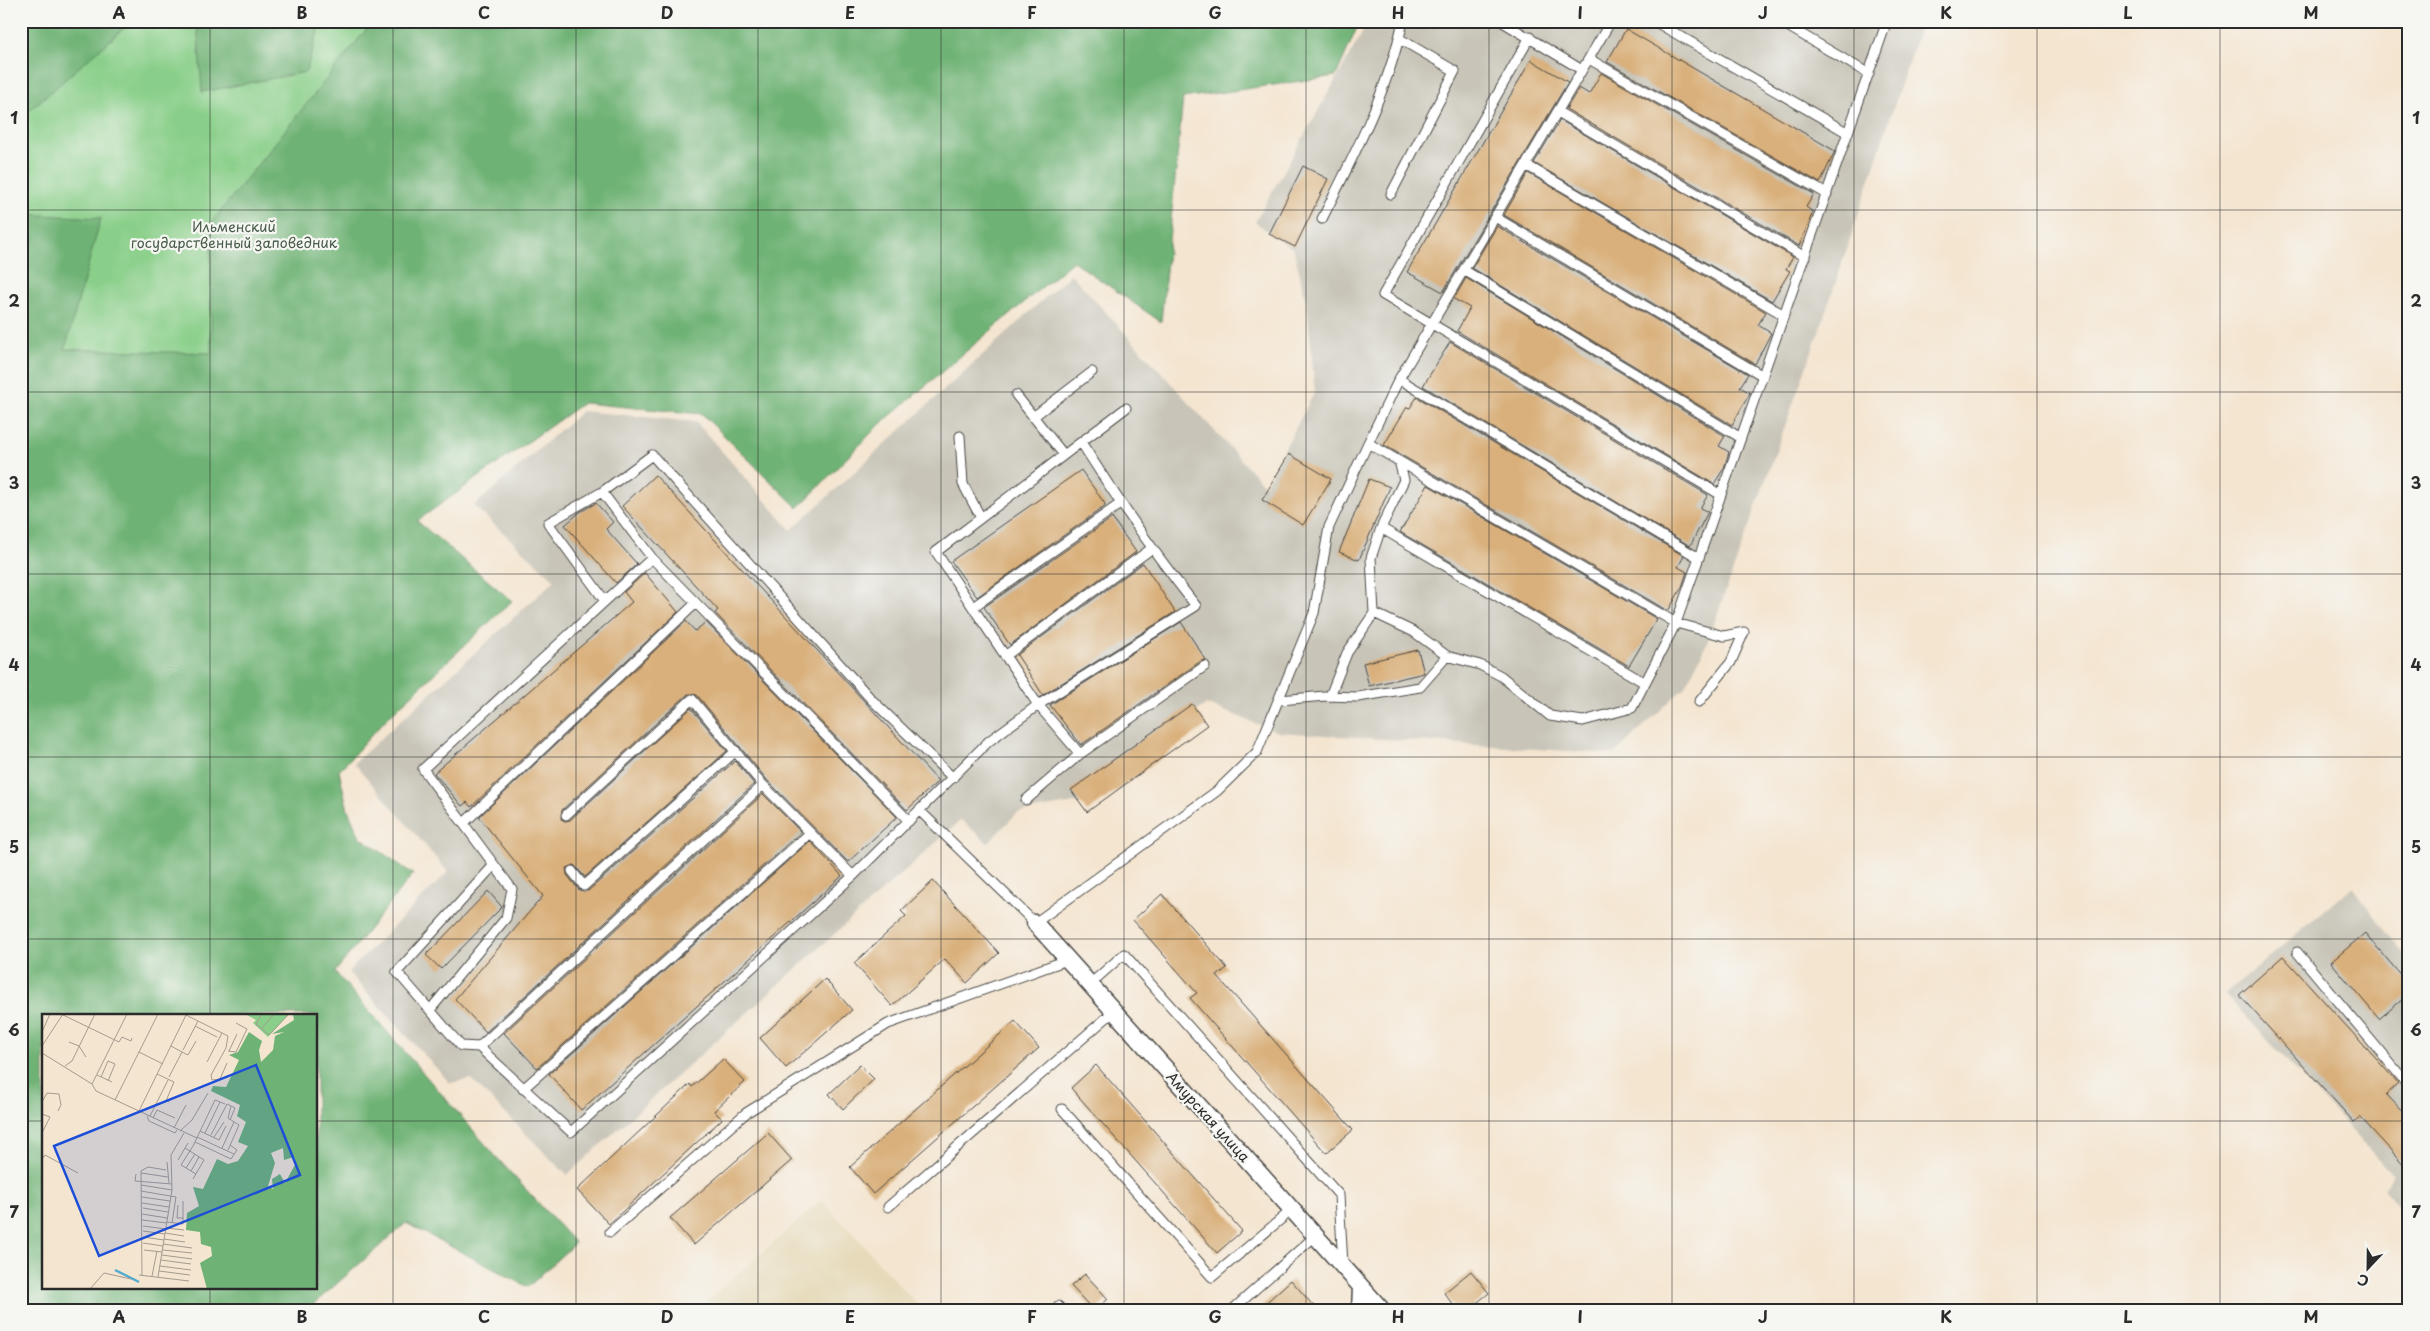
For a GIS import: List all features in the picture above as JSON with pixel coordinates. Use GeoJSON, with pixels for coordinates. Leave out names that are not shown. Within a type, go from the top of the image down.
{"type":"FeatureCollection","features":[{"type":"Feature","properties":{"kind":"street","name":"Амурская улица"},"geometry":{"type":"LineString","coordinates":[[1035,923],[1382,1310]]}},
{"type":"Feature","properties":{"kind":"street"},"geometry":{"type":"LineString","coordinates":[[1360,1310],[1361,1287]]}},
{"type":"Feature","properties":{"kind":"lane"},"geometry":{"type":"LineString","coordinates":[[1322,219],[1364,133],[1394,61],[1404,21]]}},
{"type":"Feature","properties":{"kind":"lane"},"geometry":{"type":"LineString","coordinates":[[1501,21],[1582,70]]}},
{"type":"Feature","properties":{"kind":"lane"},"geometry":{"type":"LineString","coordinates":[[920,811],[1035,923],[1217,791],[1257,752],[1280,700],[1314,613],[1330,528],[1368,443],[1399,379],[1611,21]]}},
{"type":"Feature","properties":{"kind":"lane"},"geometry":{"type":"LineString","coordinates":[[1654,21],[1848,133]]}},
{"type":"Feature","properties":{"kind":"lane"},"geometry":{"type":"LineString","coordinates":[[1779,21],[1869,74]]}},
{"type":"Feature","properties":{"kind":"lane"},"geometry":{"type":"LineString","coordinates":[[1374,613],[1414,632],[1447,656],[1480,665],[1501,676],[1550,716],[1583,721],[1632,708],[1676,623],[1887,21]]}},
{"type":"Feature","properties":{"kind":"lane"},"geometry":{"type":"LineString","coordinates":[[1530,38],[1383,295],[1721,495]]}},
{"type":"Feature","properties":{"kind":"lane"},"geometry":{"type":"LineString","coordinates":[[1391,194],[1456,71],[1400,39]]}},
{"type":"Feature","properties":{"kind":"lane"},"geometry":{"type":"LineString","coordinates":[[1589,59],[1826,194]]}},
{"type":"Feature","properties":{"kind":"lane"},"geometry":{"type":"LineString","coordinates":[[1558,112],[1805,257]]}},
{"type":"Feature","properties":{"kind":"lane"},"geometry":{"type":"LineString","coordinates":[[1526,166],[1784,315]]}},
{"type":"Feature","properties":{"kind":"lane"},"geometry":{"type":"LineString","coordinates":[[1495,217],[1763,376]]}},
{"type":"Feature","properties":{"kind":"lane"},"geometry":{"type":"LineString","coordinates":[[1464,270],[1741,438]]}},
{"type":"Feature","properties":{"kind":"lane"},"geometry":{"type":"LineString","coordinates":[[1033,417],[1092,372]]}},
{"type":"Feature","properties":{"kind":"lane"},"geometry":{"type":"LineString","coordinates":[[1399,379],[1699,558]]}},
{"type":"Feature","properties":{"kind":"lane"},"geometry":{"type":"LineString","coordinates":[[1016,395],[1064,455]]}},
{"type":"Feature","properties":{"kind":"lane"},"geometry":{"type":"LineString","coordinates":[[1080,754],[1038,705],[936,552],[1126,408]]}},
{"type":"Feature","properties":{"kind":"lane"},"geometry":{"type":"LineString","coordinates":[[960,436],[963,484],[981,518]]}},
{"type":"Feature","properties":{"kind":"lane"},"geometry":{"type":"LineString","coordinates":[[479,1046],[571,1132],[854,876],[989,741],[1038,705],[1196,606],[1151,549],[1081,442]]}},
{"type":"Feature","properties":{"kind":"lane"},"geometry":{"type":"LineString","coordinates":[[1368,443],[1676,623],[1724,636],[1744,632],[1731,662],[1699,702]]}},
{"type":"Feature","properties":{"kind":"lane"},"geometry":{"type":"LineString","coordinates":[[605,601],[548,523],[602,492],[652,455],[871,699],[953,778]]}},
{"type":"Feature","properties":{"kind":"lane"},"geometry":{"type":"LineString","coordinates":[[1330,696],[1347,653],[1374,613],[1371,558],[1381,528],[1404,480],[1399,461]]}},
{"type":"Feature","properties":{"kind":"lane"},"geometry":{"type":"LineString","coordinates":[[602,492],[652,558],[908,821]]}},
{"type":"Feature","properties":{"kind":"lane"},"geometry":{"type":"LineString","coordinates":[[973,607],[1120,504]]}},
{"type":"Feature","properties":{"kind":"lane"},"geometry":{"type":"LineString","coordinates":[[1381,528],[1645,684]]}},
{"type":"Feature","properties":{"kind":"lane"},"geometry":{"type":"LineString","coordinates":[[1005,656],[1151,549]]}},
{"type":"Feature","properties":{"kind":"lane"},"geometry":{"type":"LineString","coordinates":[[430,1010],[506,918],[512,889],[423,768],[652,558]]}},
{"type":"Feature","properties":{"kind":"lane"},"geometry":{"type":"LineString","coordinates":[[464,824],[696,604]]}},
{"type":"Feature","properties":{"kind":"lane"},"geometry":{"type":"LineString","coordinates":[[1280,700],[1330,696],[1358,697],[1420,687],[1447,656]]}},
{"type":"Feature","properties":{"kind":"lane"},"geometry":{"type":"LineString","coordinates":[[1026,800],[1080,754],[1205,666]]}},
{"type":"Feature","properties":{"kind":"lane"},"geometry":{"type":"LineString","coordinates":[[566,815],[692,699],[763,785],[854,876]]}},
{"type":"Feature","properties":{"kind":"lane"},"geometry":{"type":"LineString","coordinates":[[572,871],[584,886],[736,752]]}},
{"type":"Feature","properties":{"kind":"lane"},"geometry":{"type":"LineString","coordinates":[[494,865],[398,972],[461,1046],[479,1046],[763,785]]}},
{"type":"Feature","properties":{"kind":"lane"},"geometry":{"type":"LineString","coordinates":[[523,1089],[810,833]]}},
{"type":"Feature","properties":{"kind":"lane"},"geometry":{"type":"LineString","coordinates":[[2297,952],[2409,1086]]}},
{"type":"Feature","properties":{"kind":"lane"},"geometry":{"type":"LineString","coordinates":[[1089,985],[1124,954],[1339,1195],[1343,1267]]}},
{"type":"Feature","properties":{"kind":"lane"},"geometry":{"type":"LineString","coordinates":[[610,1232],[746,1113],[888,1024],[1067,960]]}},
{"type":"Feature","properties":{"kind":"lane"},"geometry":{"type":"LineString","coordinates":[[888,1207],[1113,1012]]}},
{"type":"Feature","properties":{"kind":"lane"},"geometry":{"type":"LineString","coordinates":[[1062,1109],[1212,1277],[1292,1210]]}},
{"type":"Feature","properties":{"kind":"lane"},"geometry":{"type":"LineString","coordinates":[[1232,1310],[1315,1236]]}},
{"type":"Feature","properties":{"kind":"shaded area"},"geometry":{"type":"Polygon","coordinates":[[[1369,21],[1922,21],[1826,312],[1707,643],[1685,687],[1614,754],[1278,732],[1206,704],[1080,802],[1017,813],[988,843],[961,820],[567,1175],[471,1079],[450,1083],[348,972],[448,872],[354,763],[555,580],[474,506],[582,411],[696,422],[791,530],[1071,274],[1265,486],[1315,391],[1307,305],[1294,250],[1255,222],[1369,21]]]}},
{"type":"Feature","properties":{"kind":"shaded area"},"geometry":{"type":"Polygon","coordinates":[[[2352,887],[2409,960],[2409,1220],[2383,1188],[2393,1175],[2225,994],[2352,887]]]}},
{"type":"Feature","properties":{"kind":"shaded area"},"geometry":{"type":"Polygon","coordinates":[[[822,1200],[922,1310],[697,1310],[822,1200]]]}},
{"type":"Feature","properties":{"kind":"green space","name":"Ильменский государственный заповедник"},"geometry":{"type":"Polygon","coordinates":[[[21,21],[733,21],[21,743],[21,21]]]}},
{"type":"Feature","properties":{"kind":"green space"},"geometry":{"type":"Polygon","coordinates":[[[21,21],[132,21],[21,118],[21,21]]]}},
{"type":"Feature","properties":{"kind":"green space"},"geometry":{"type":"Polygon","coordinates":[[[197,21],[321,21],[306,72],[202,92],[197,21]]]}},
{"type":"Feature","properties":{"kind":"green space"},"geometry":{"type":"Polygon","coordinates":[[[373,21],[1360,21],[1336,76],[1183,98],[1161,322],[1073,261],[878,426],[798,508],[702,414],[583,403],[417,521],[512,601],[387,718],[339,771],[348,810],[360,837],[413,874],[335,972],[499,1160],[575,1243],[528,1287],[406,1223],[307,1310],[21,1310],[21,214],[101,218],[65,349],[211,353],[211,223],[373,21]]]}},
{"type":"Feature","properties":{"kind":"building"},"geometry":{"type":"Polygon","coordinates":[[[1626,29],[1835,151],[1820,183],[1607,62],[1626,29]]]}},
{"type":"Feature","properties":{"kind":"building"},"geometry":{"type":"Polygon","coordinates":[[[1531,60],[1568,82],[1443,292],[1407,272],[1531,60]]]}},
{"type":"Feature","properties":{"kind":"building"},"geometry":{"type":"Polygon","coordinates":[[[1601,73],[1814,194],[1806,207],[1813,212],[1799,246],[1566,109],[1579,88],[1589,94],[1601,73]]]}},
{"type":"Feature","properties":{"kind":"building"},"geometry":{"type":"Polygon","coordinates":[[[1560,120],[1793,257],[1786,269],[1790,271],[1772,301],[1534,163],[1560,120]]]}},
{"type":"Feature","properties":{"kind":"building"},"geometry":{"type":"Polygon","coordinates":[[[1303,166],[1328,179],[1295,247],[1269,234],[1303,166]]]}},
{"type":"Feature","properties":{"kind":"building"},"geometry":{"type":"Polygon","coordinates":[[[1528,173],[1766,312],[1758,325],[1771,333],[1755,364],[1504,215],[1528,173]]]}},
{"type":"Feature","properties":{"kind":"building"},"geometry":{"type":"Polygon","coordinates":[[[1497,226],[1748,374],[1740,387],[1750,393],[1732,425],[1472,268],[1497,226]]]}},
{"type":"Feature","properties":{"kind":"building"},"geometry":{"type":"Polygon","coordinates":[[[1466,278],[1725,436],[1719,446],[1729,452],[1724,468],[1714,484],[1457,331],[1470,308],[1454,299],[1466,278]]]}},
{"type":"Feature","properties":{"kind":"building"},"geometry":{"type":"Polygon","coordinates":[[[1450,342],[1708,495],[1700,508],[1708,512],[1690,546],[1423,386],[1450,342]]]}},
{"type":"Feature","properties":{"kind":"building"},"geometry":{"type":"Polygon","coordinates":[[[1417,397],[1684,556],[1678,567],[1687,572],[1682,587],[1668,611],[1384,445],[1407,407],[1410,408],[1417,397]]]}},
{"type":"Feature","properties":{"kind":"building"},"geometry":{"type":"Polygon","coordinates":[[[1289,454],[1331,479],[1303,525],[1262,500],[1289,454]]]}},
{"type":"Feature","properties":{"kind":"building"},"geometry":{"type":"Polygon","coordinates":[[[1081,470],[1105,504],[1104,507],[977,597],[951,561],[1081,470]]]}},
{"type":"Feature","properties":{"kind":"building"},"geometry":{"type":"Polygon","coordinates":[[[655,475],[938,781],[907,810],[715,613],[718,610],[622,506],[655,475]]]}},
{"type":"Feature","properties":{"kind":"building"},"geometry":{"type":"Polygon","coordinates":[[[1369,479],[1390,487],[1359,560],[1339,552],[1369,479]]]}},
{"type":"Feature","properties":{"kind":"building"},"geometry":{"type":"Polygon","coordinates":[[[1428,485],[1657,619],[1629,666],[1400,532],[1428,485]]]}},
{"type":"Feature","properties":{"kind":"building"},"geometry":{"type":"Polygon","coordinates":[[[596,503],[613,522],[606,529],[637,564],[616,583],[565,525],[580,512],[596,503]]]}},
{"type":"Feature","properties":{"kind":"building"},"geometry":{"type":"Polygon","coordinates":[[[1112,518],[1136,552],[1010,645],[984,607],[1112,518]]]}},
{"type":"Feature","properties":{"kind":"building"},"geometry":{"type":"Polygon","coordinates":[[[1143,563],[1175,612],[1043,695],[1017,655],[1143,563]]]}},
{"type":"Feature","properties":{"kind":"building"},"geometry":{"type":"Polygon","coordinates":[[[645,573],[678,612],[471,807],[467,802],[462,806],[434,773],[632,602],[624,592],[645,573]]]}},
{"type":"Feature","properties":{"kind":"building"},"geometry":{"type":"Polygon","coordinates":[[[686,621],[695,631],[706,622],[897,817],[848,862],[768,781],[697,695],[688,694],[562,810],[561,819],[565,821],[570,820],[691,708],[727,751],[585,877],[574,865],[566,868],[567,875],[579,890],[588,891],[735,761],[754,784],[486,1032],[455,999],[543,896],[479,817],[686,621]]]}},
{"type":"Feature","properties":{"kind":"building"},"geometry":{"type":"Polygon","coordinates":[[[1181,622],[1206,660],[1201,661],[1081,745],[1050,705],[1181,622]]]}},
{"type":"Feature","properties":{"kind":"building"},"geometry":{"type":"Polygon","coordinates":[[[1418,650],[1424,673],[1369,686],[1363,663],[1418,650]]]}},
{"type":"Feature","properties":{"kind":"building"},"geometry":{"type":"Polygon","coordinates":[[[1192,704],[1207,725],[1087,812],[1071,790],[1192,704]]]}},
{"type":"Feature","properties":{"kind":"building"},"geometry":{"type":"Polygon","coordinates":[[[763,794],[801,832],[537,1068],[504,1033],[763,794]]]}},
{"type":"Feature","properties":{"kind":"building"},"geometry":{"type":"Polygon","coordinates":[[[810,841],[842,876],[581,1110],[549,1074],[810,841]]]}},
{"type":"Feature","properties":{"kind":"building"},"geometry":{"type":"Polygon","coordinates":[[[933,881],[999,953],[967,983],[945,959],[892,1006],[854,963],[906,916],[901,911],[933,881]]]}},
{"type":"Feature","properties":{"kind":"building"},"geometry":{"type":"Polygon","coordinates":[[[488,891],[502,907],[441,969],[426,955],[488,891]]]}},
{"type":"Feature","properties":{"kind":"building"},"geometry":{"type":"Polygon","coordinates":[[[1162,894],[1227,968],[1217,976],[1353,1130],[1326,1153],[1190,998],[1197,993],[1133,920],[1162,894]]]}},
{"type":"Feature","properties":{"kind":"building"},"geometry":{"type":"Polygon","coordinates":[[[2365,933],[2409,985],[2409,994],[2379,1019],[2331,962],[2365,933]]]}},
{"type":"Feature","properties":{"kind":"building"},"geometry":{"type":"Polygon","coordinates":[[[2283,956],[2398,1083],[2386,1094],[2409,1118],[2409,1170],[2360,1117],[2354,1122],[2239,995],[2283,956]]]}},
{"type":"Feature","properties":{"kind":"building"},"geometry":{"type":"Polygon","coordinates":[[[825,979],[852,1010],[786,1068],[760,1038],[825,979]]]}},
{"type":"Feature","properties":{"kind":"building"},"geometry":{"type":"Polygon","coordinates":[[[1015,1021],[1039,1048],[873,1194],[850,1167],[1015,1021]]]}},
{"type":"Feature","properties":{"kind":"building"},"geometry":{"type":"Polygon","coordinates":[[[723,1059],[745,1082],[714,1111],[722,1119],[609,1224],[577,1190],[690,1084],[692,1087],[723,1059]]]}},
{"type":"Feature","properties":{"kind":"building"},"geometry":{"type":"Polygon","coordinates":[[[860,1065],[874,1079],[843,1109],[829,1094],[860,1065]]]}},
{"type":"Feature","properties":{"kind":"building"},"geometry":{"type":"Polygon","coordinates":[[[1096,1065],[1242,1231],[1217,1253],[1071,1088],[1096,1065]]]}},
{"type":"Feature","properties":{"kind":"building"},"geometry":{"type":"Polygon","coordinates":[[[768,1133],[792,1160],[694,1245],[670,1218],[768,1133]]]}},
{"type":"Feature","properties":{"kind":"building"},"geometry":{"type":"Polygon","coordinates":[[[1471,1271],[1489,1293],[1468,1310],[1457,1310],[1444,1293],[1471,1271]]]}},
{"type":"Feature","properties":{"kind":"building"},"geometry":{"type":"Polygon","coordinates":[[[1085,1274],[1108,1299],[1096,1310],[1093,1310],[1071,1286],[1085,1274]]]}},
{"type":"Feature","properties":{"kind":"building"},"geometry":{"type":"Polygon","coordinates":[[[1291,1280],[1317,1310],[1258,1310],[1291,1280]]]}}]}
